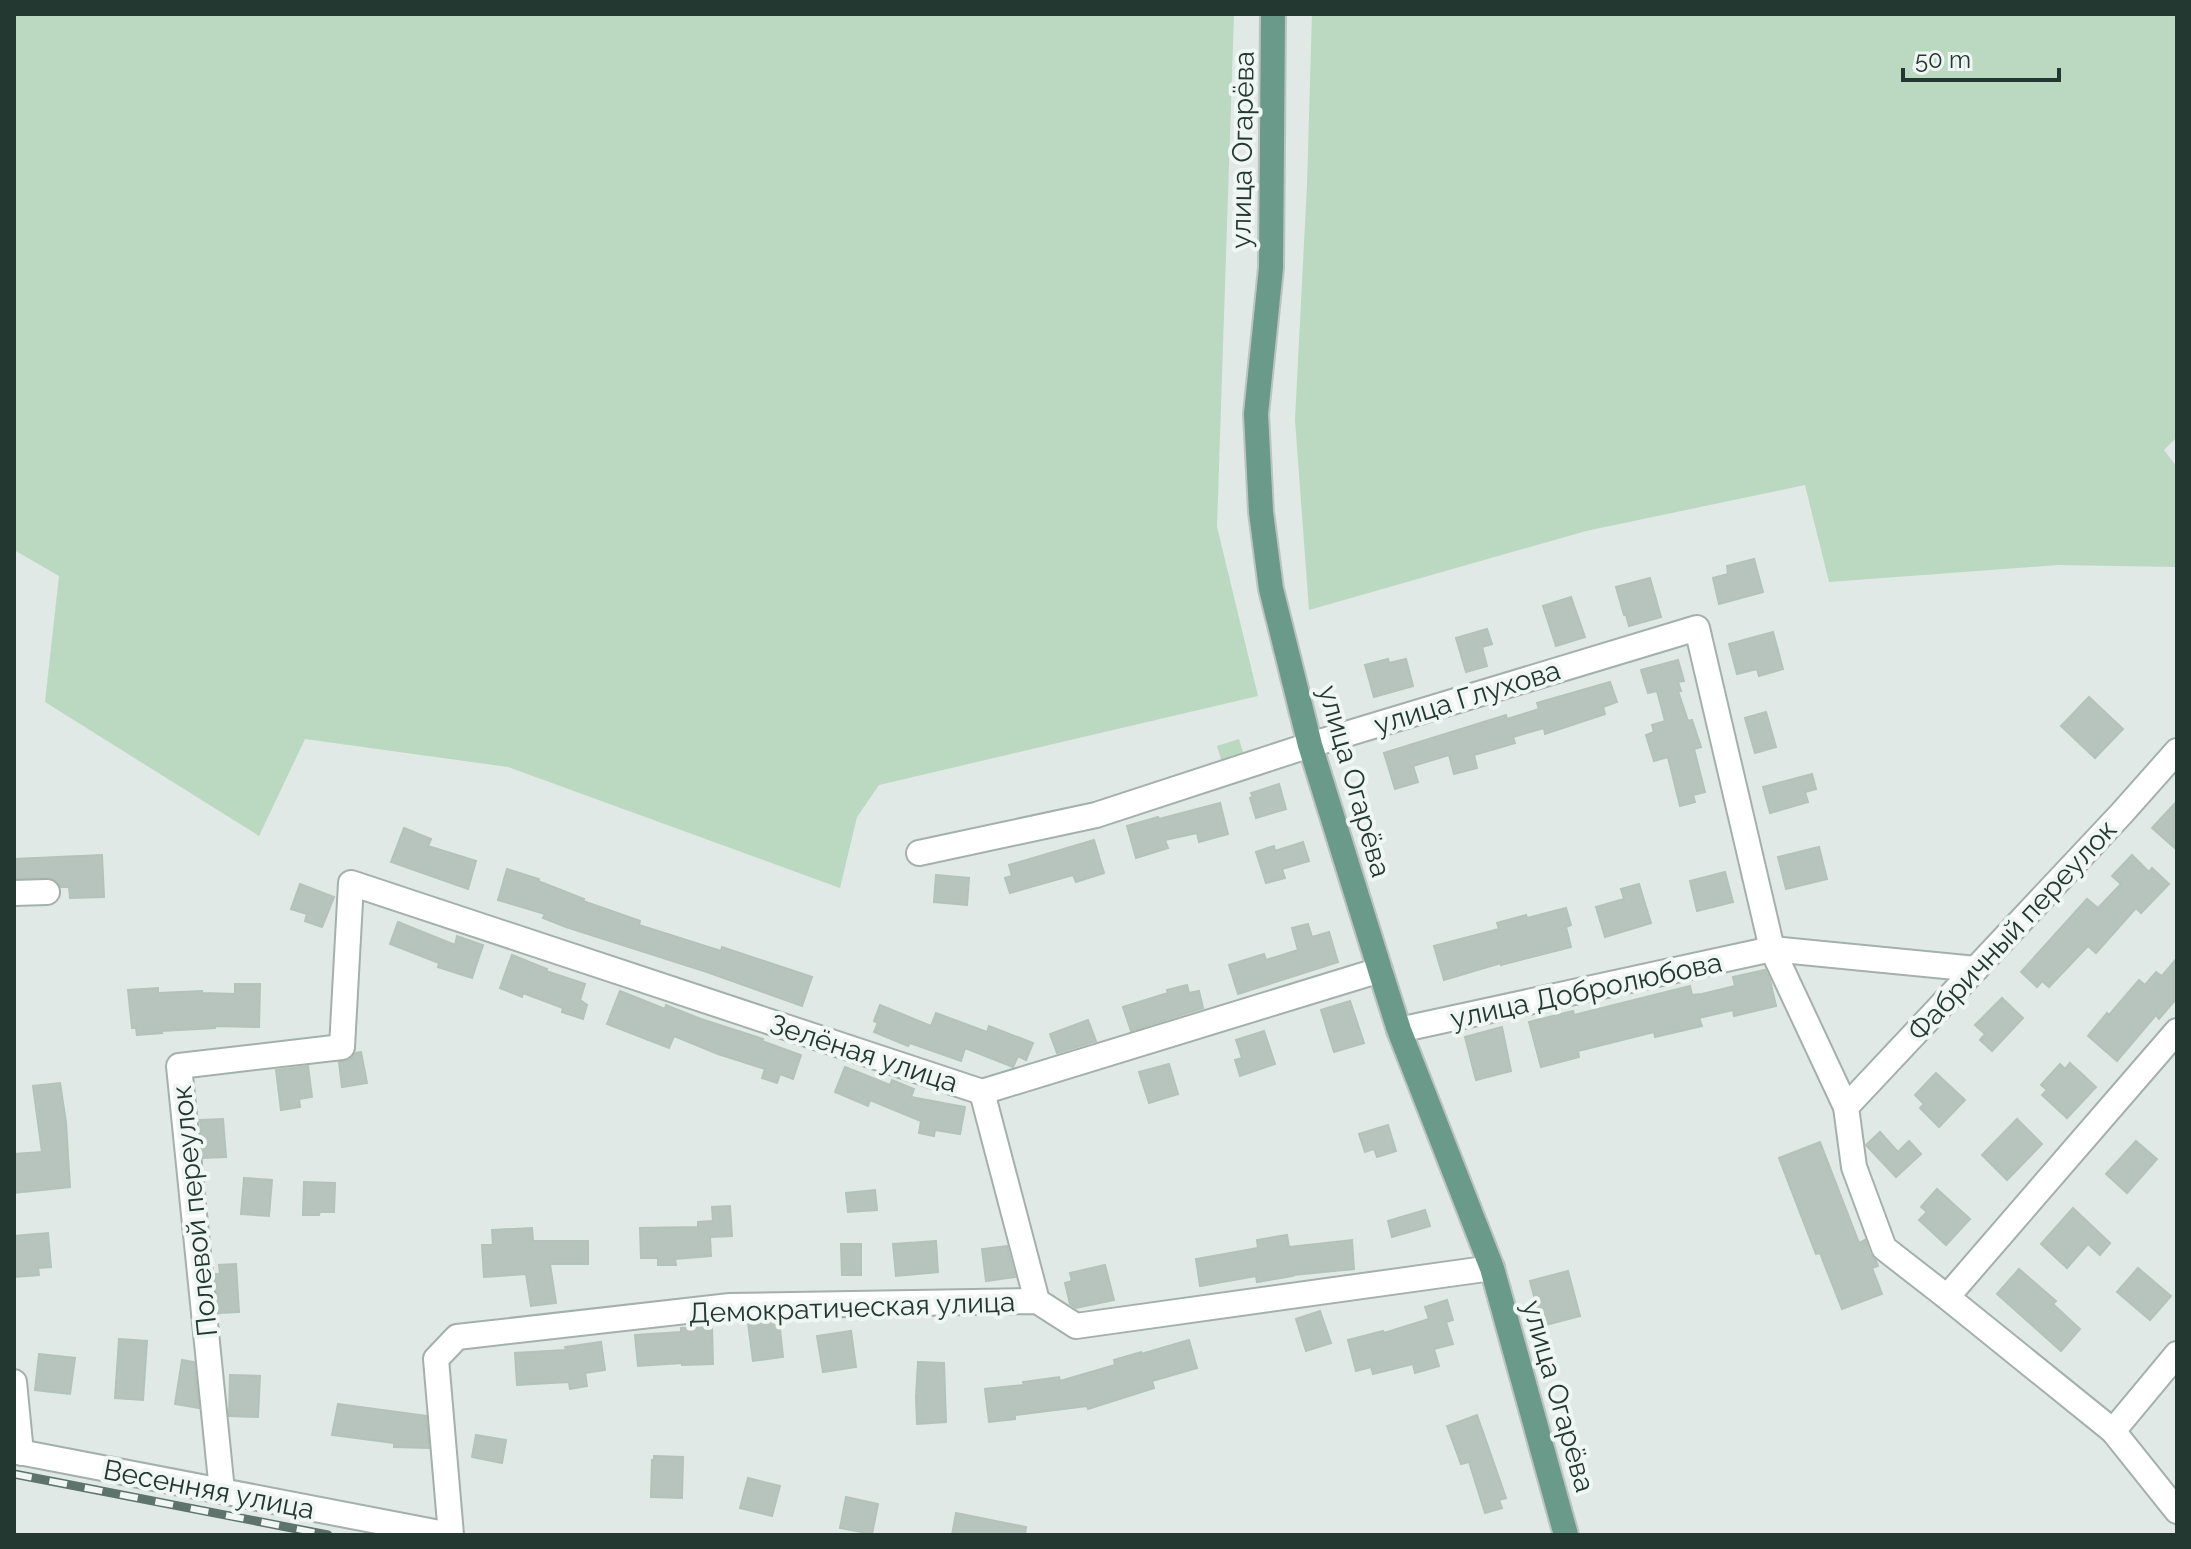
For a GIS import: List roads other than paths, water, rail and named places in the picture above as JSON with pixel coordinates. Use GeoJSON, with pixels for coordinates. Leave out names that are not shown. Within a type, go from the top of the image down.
{"type":"FeatureCollection","features":[{"type":"Feature","properties":{"kind":"main road","name":"улица Огарёва"},"geometry":{"type":"LineString","coordinates":[[1273,14],[1271,268],[1256,414],[1261,512],[1271,589],[1310,745],[1380,970],[1399,1030],[1492,1268],[1566,1535]]}},
{"type":"Feature","properties":{"kind":"street","name":"улица Глухова"},"geometry":{"type":"LineString","coordinates":[[919,853],[1096,815],[1310,745],[1697,628],[1772,949]]}},
{"type":"Feature","properties":{"kind":"street","name":"Фабричный переулок"},"geometry":{"type":"LineString","coordinates":[[1846,1107],[2177,751]]}},
{"type":"Feature","properties":{"kind":"street","name":"Зелёная улица"},"geometry":{"type":"LineString","coordinates":[[351,883],[982,1092],[1380,970]]}},
{"type":"Feature","properties":{"kind":"street","name":"Полевой переулок"},"geometry":{"type":"LineString","coordinates":[[222,1491],[179,1066],[342,1047],[351,883]]}},
{"type":"Feature","properties":{"kind":"street"},"geometry":{"type":"LineString","coordinates":[[14,893],[47,892]]}},
{"type":"Feature","properties":{"kind":"street","name":"улица Добролюбова"},"geometry":{"type":"LineString","coordinates":[[1399,1030],[1772,949],[1976,969]]}},
{"type":"Feature","properties":{"kind":"street"},"geometry":{"type":"LineString","coordinates":[[1772,949],[1846,1107],[1854,1167],[1884,1248],[2113,1431],[2177,1511]]}},
{"type":"Feature","properties":{"kind":"street"},"geometry":{"type":"LineString","coordinates":[[1947,1297],[2177,1031]]}},
{"type":"Feature","properties":{"kind":"street"},"geometry":{"type":"LineString","coordinates":[[982,1092],[1037,1301]]}},
{"type":"Feature","properties":{"kind":"street","name":"Демократическая улица"},"geometry":{"type":"LineString","coordinates":[[450,1535],[436,1359],[457,1337],[730,1306],[1037,1301],[1076,1326],[1492,1268]]}},
{"type":"Feature","properties":{"kind":"street"},"geometry":{"type":"LineString","coordinates":[[2113,1431],[2177,1354]]}},
{"type":"Feature","properties":{"kind":"street"},"geometry":{"type":"LineString","coordinates":[[14,1382],[17,1452]]}},
{"type":"Feature","properties":{"kind":"street","name":"Весенняя улица"},"geometry":{"type":"LineString","coordinates":[[17,1452],[450,1535]]}},
{"type":"Feature","properties":{"kind":"railway"},"geometry":{"type":"LineString","coordinates":[[14,1474],[328,1535]]}}]}
